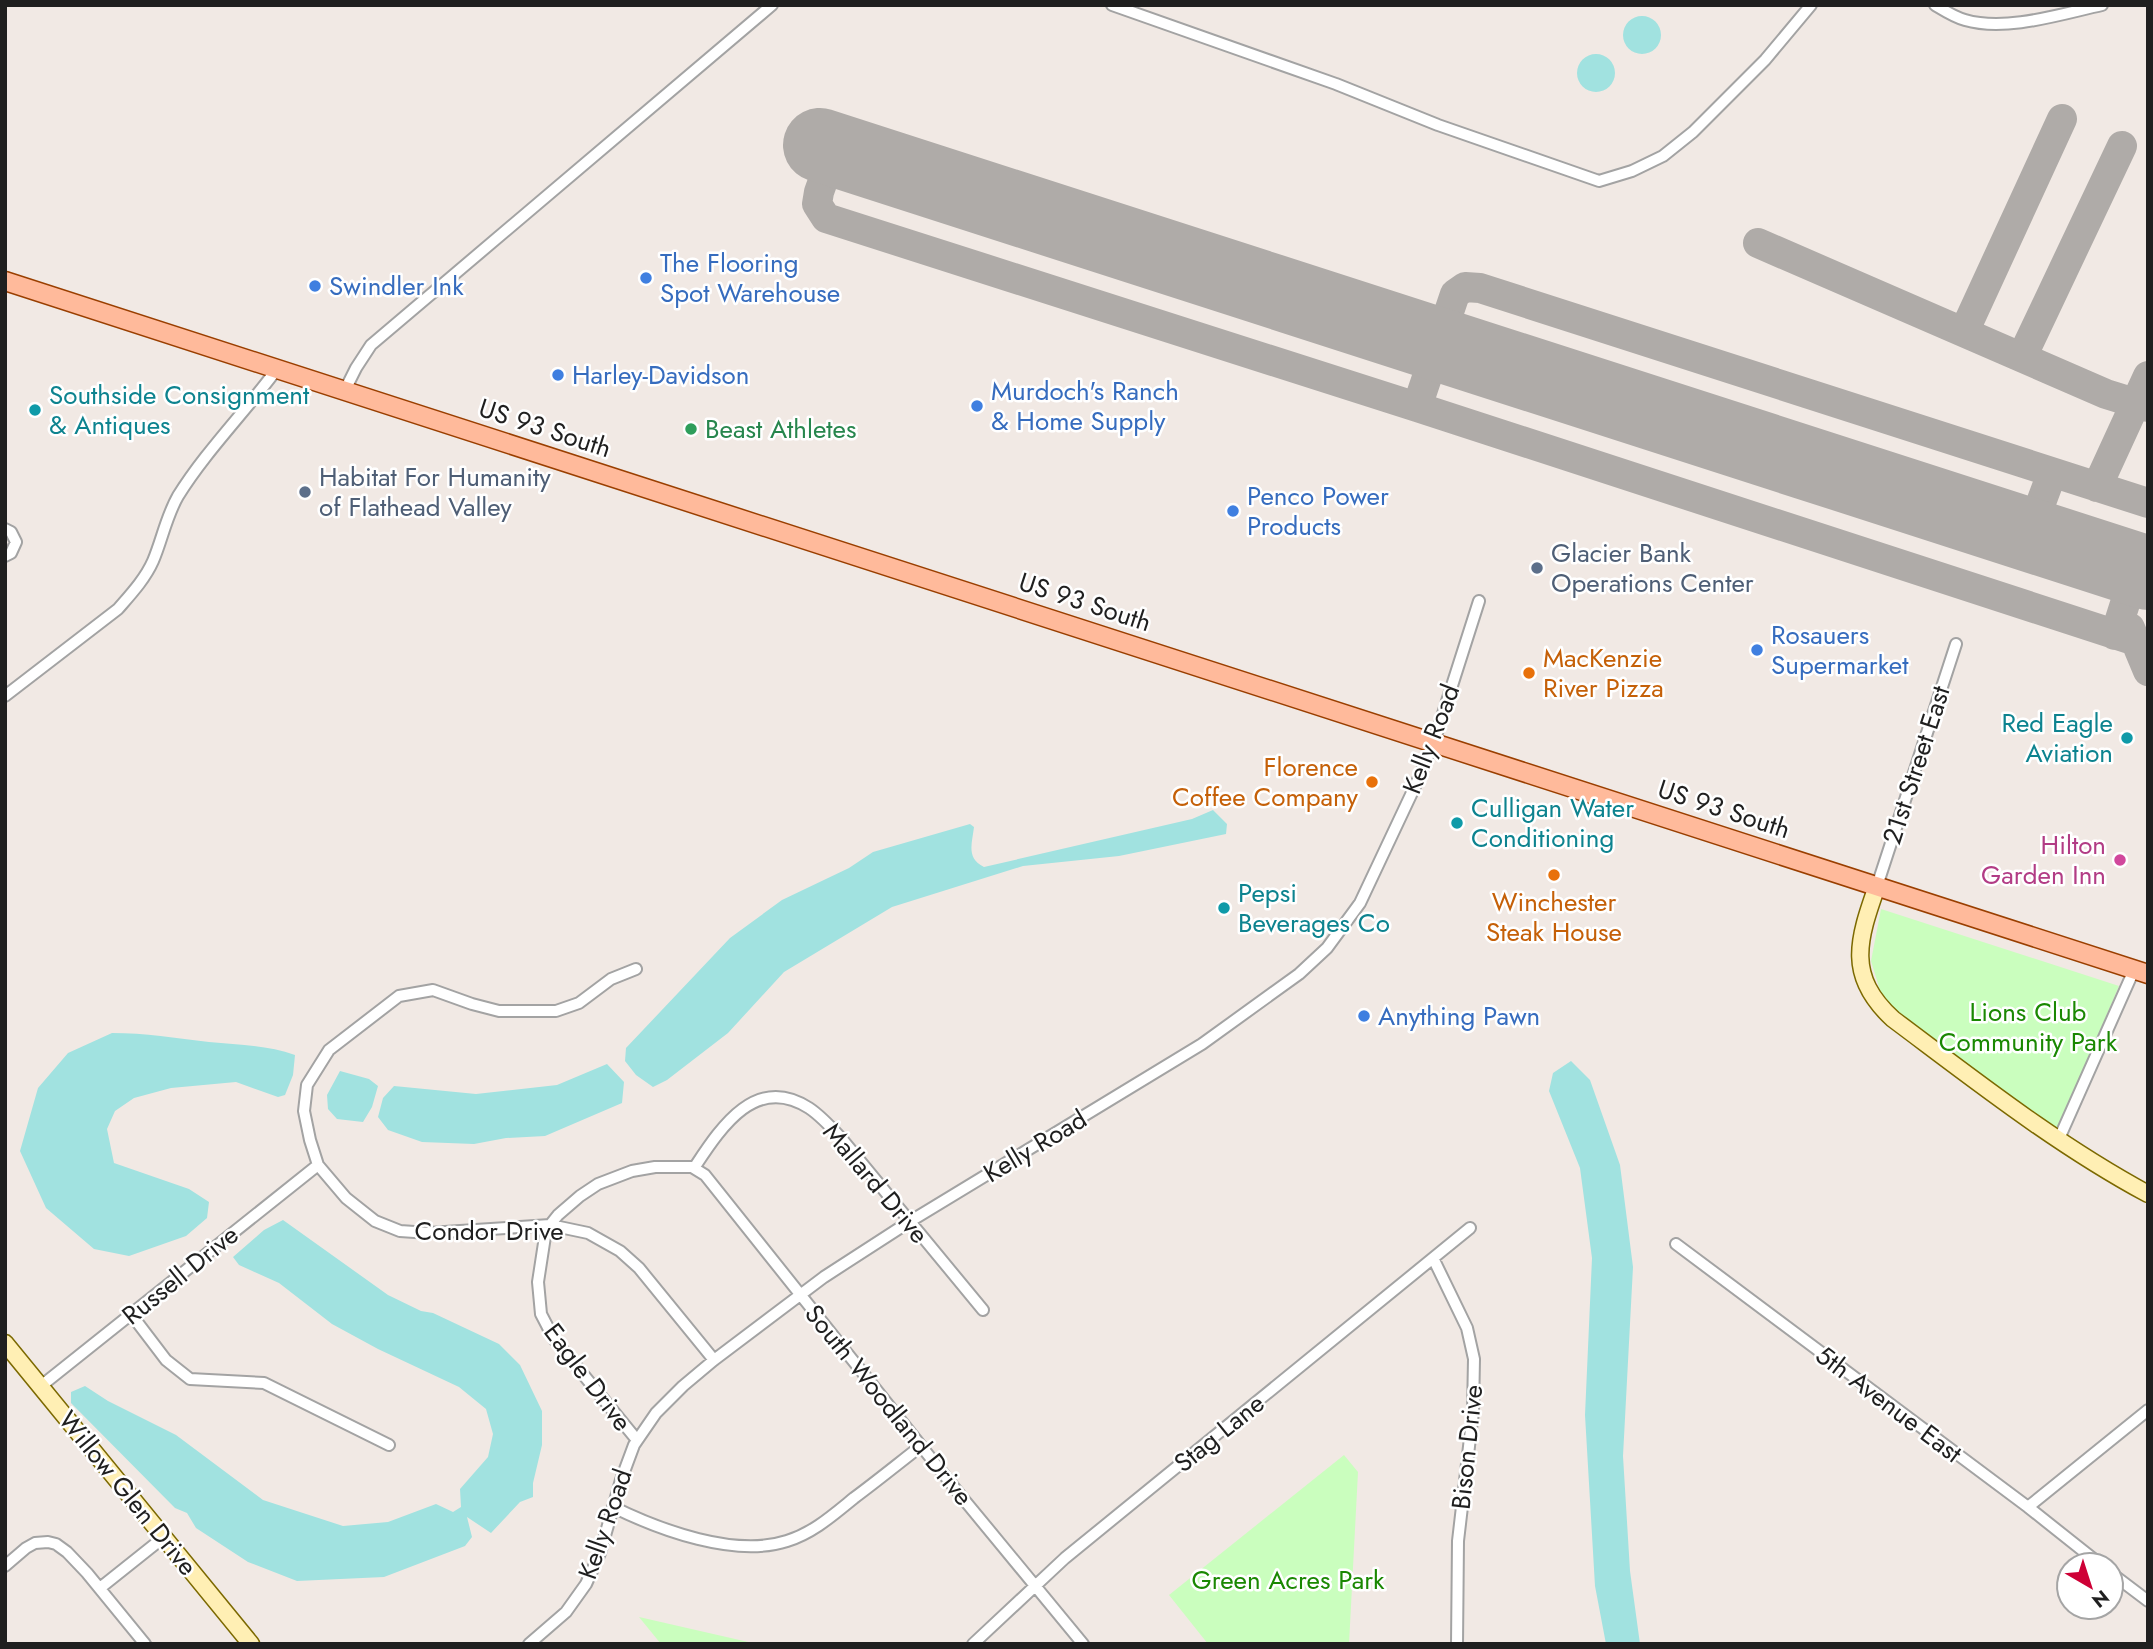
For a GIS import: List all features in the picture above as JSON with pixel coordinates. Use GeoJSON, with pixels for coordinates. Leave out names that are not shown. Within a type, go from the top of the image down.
{"type":"FeatureCollection","features":[{"type":"Feature","properties":{"kind":"main road","name":"US 93 South"},"geometry":{"type":"LineString","coordinates":[[5,281],[2141,972]]}},
{"type":"Feature","properties":{"kind":"street"},"geometry":{"type":"LineString","coordinates":[[345,390],[371,345],[772,5]]}},
{"type":"Feature","properties":{"kind":"street"},"geometry":{"type":"LineString","coordinates":[[1112,5],[1599,181],[1632,171],[1663,156],[1693,132],[1765,60],[1811,5]]}},
{"type":"Feature","properties":{"kind":"street"},"geometry":{"type":"LineString","coordinates":[[1935,5],[1966,20],[1991,24],[2028,21],[2102,5]]}},
{"type":"Feature","properties":{"kind":"street"},"geometry":{"type":"LineString","coordinates":[[5,696],[118,609],[131,594],[152,562],[178,497],[277,369]]}},
{"type":"Feature","properties":{"kind":"street"},"geometry":{"type":"LineString","coordinates":[[5,529],[12,532],[16,542],[12,553],[5,556]]}},
{"type":"Feature","properties":{"kind":"street","name":"Kelly Road"},"geometry":{"type":"LineString","coordinates":[[529,1644],[566,1612],[586,1584],[600,1553],[627,1462],[637,1440],[662,1406],[714,1360],[857,1254],[1202,1044],[1313,961],[1339,934],[1360,904],[1434,742],[1479,601]]}},
{"type":"Feature","properties":{"kind":"street","name":"21st Street East"},"geometry":{"type":"LineString","coordinates":[[1877,886],[1956,644]]}},
{"type":"Feature","properties":{"kind":"street"},"geometry":{"type":"LineString","coordinates":[[1877,886],[1864,921],[1860,946],[1862,971],[1871,996],[1893,1019],[2058,1141],[2148,1195]]}},
{"type":"Feature","properties":{"kind":"street"},"geometry":{"type":"LineString","coordinates":[[318,1165],[304,1111],[307,1085],[329,1050],[399,996],[433,990],[499,1011],[556,1011],[579,1003],[611,979],[636,969]]}},
{"type":"Feature","properties":{"kind":"street"},"geometry":{"type":"LineString","coordinates":[[2058,1141],[2141,972]]}},
{"type":"Feature","properties":{"kind":"street","name":"Mallard Drive"},"geometry":{"type":"LineString","coordinates":[[694,1168],[728,1121],[746,1106],[768,1098],[790,1099],[802,1103],[822,1118],[848,1147],[983,1310]]}},
{"type":"Feature","properties":{"kind":"street","name":"Condor Drive"},"geometry":{"type":"LineString","coordinates":[[318,1165],[335,1187],[364,1214],[400,1231],[462,1232],[550,1225],[588,1233],[630,1259],[714,1360]]}},
{"type":"Feature","properties":{"kind":"street","name":"Russell Drive"},"geometry":{"type":"LineString","coordinates":[[41,1386],[318,1165]]}},
{"type":"Feature","properties":{"kind":"street"},"geometry":{"type":"LineString","coordinates":[[550,1225],[580,1196],[620,1174],[655,1167],[694,1168]]}},
{"type":"Feature","properties":{"kind":"street","name":"South Woodland Drive"},"geometry":{"type":"LineString","coordinates":[[694,1168],[705,1174],[921,1446],[1083,1644]]}},
{"type":"Feature","properties":{"kind":"street","name":"Eagle Drive"},"geometry":{"type":"LineString","coordinates":[[550,1225],[544,1239],[538,1282],[544,1323],[554,1339],[637,1440]]}},
{"type":"Feature","properties":{"kind":"street","name":"Stag Lane"},"geometry":{"type":"LineString","coordinates":[[973,1644],[1065,1558],[1470,1228]]}},
{"type":"Feature","properties":{"kind":"street","name":"5th Avenue East"},"geometry":{"type":"LineString","coordinates":[[1676,1244],[2083,1551]]}},
{"type":"Feature","properties":{"kind":"street","name":"Bison Drive"},"geometry":{"type":"LineString","coordinates":[[1433,1258],[1466,1328],[1474,1359],[1473,1412],[1458,1541],[1457,1644]]}},
{"type":"Feature","properties":{"kind":"street"},"geometry":{"type":"LineString","coordinates":[[131,1314],[166,1360],[190,1379],[264,1383],[389,1445]]}},
{"type":"Feature","properties":{"kind":"street","name":"Willow Glen Drive"},"geometry":{"type":"LineString","coordinates":[[5,1343],[251,1644]]}},
{"type":"Feature","properties":{"kind":"street"},"geometry":{"type":"LineString","coordinates":[[2028,1507],[2148,1410]]}},
{"type":"Feature","properties":{"kind":"street"},"geometry":{"type":"LineString","coordinates":[[613,1507],[656,1526],[711,1541],[749,1546],[775,1545],[800,1536],[823,1522],[921,1446]]}},
{"type":"Feature","properties":{"kind":"street"},"geometry":{"type":"LineString","coordinates":[[100,1588],[164,1536]]}},
{"type":"Feature","properties":{"kind":"street"},"geometry":{"type":"LineString","coordinates":[[5,1566],[35,1543],[48,1542],[62,1548],[100,1588],[145,1644]]}},
{"type":"Feature","properties":{"kind":"street"},"geometry":{"type":"LineString","coordinates":[[2125,1584],[2148,1601]]}},
{"type":"Feature","properties":{"kind":"green space","name":"Lions Club Community Park"},"geometry":{"type":"Polygon","coordinates":[[[1881,909],[2119,986],[2057,1132],[1883,1000],[1871,961],[1881,909]]]}},
{"type":"Feature","properties":{"kind":"green space","name":"Green Acres Park"},"geometry":{"type":"Polygon","coordinates":[[[1344,1455],[1358,1472],[1349,1644],[1208,1644],[1169,1595],[1344,1455]]]}},
{"type":"Feature","properties":{"kind":"green space"},"geometry":{"type":"Polygon","coordinates":[[[639,1617],[757,1644],[661,1644],[639,1617]]]}},
{"type":"Feature","properties":{"kind":"water"},"geometry":{"type":"Polygon","coordinates":[[[1642,16],[1655,22],[1661,35],[1655,48],[1642,54],[1629,48],[1623,35],[1629,22],[1642,16]]]}},
{"type":"Feature","properties":{"kind":"water"},"geometry":{"type":"Polygon","coordinates":[[[1596,54],[1609,60],[1615,73],[1609,86],[1596,92],[1583,86],[1577,73],[1583,60],[1596,54]]]}},
{"type":"Feature","properties":{"kind":"water"},"geometry":{"type":"Polygon","coordinates":[[[1213,810],[1227,824],[1226,834],[1119,856],[1023,866],[892,907],[784,972],[728,1033],[667,1080],[653,1087],[636,1075],[625,1061],[626,1048],[730,938],[782,900],[849,868],[873,852],[970,824],[974,827],[972,855],[984,867],[1192,819],[1213,810]]]}},
{"type":"Feature","properties":{"kind":"water"},"geometry":{"type":"Polygon","coordinates":[[[112,1033],[253,1046],[295,1055],[293,1075],[285,1095],[278,1097],[236,1082],[171,1088],[134,1098],[115,1111],[107,1129],[114,1163],[189,1189],[209,1202],[207,1218],[186,1236],[129,1256],[94,1249],[46,1208],[20,1151],[38,1088],[68,1053],[112,1033]]]}},
{"type":"Feature","properties":{"kind":"water"},"geometry":{"type":"Polygon","coordinates":[[[1571,1061],[1590,1080],[1620,1165],[1633,1267],[1623,1456],[1630,1571],[1640,1644],[1606,1644],[1595,1586],[1585,1415],[1592,1258],[1580,1168],[1549,1091],[1553,1073],[1571,1061]]]}},
{"type":"Feature","properties":{"kind":"water"},"geometry":{"type":"Polygon","coordinates":[[[607,1064],[624,1082],[622,1103],[545,1136],[506,1138],[474,1144],[422,1142],[388,1130],[378,1117],[383,1098],[394,1086],[476,1094],[557,1085],[607,1064]]]}},
{"type":"Feature","properties":{"kind":"water"},"geometry":{"type":"Polygon","coordinates":[[[340,1071],[369,1079],[378,1086],[372,1107],[363,1122],[337,1119],[328,1109],[327,1095],[340,1071]]]}},
{"type":"Feature","properties":{"kind":"water"},"geometry":{"type":"Polygon","coordinates":[[[283,1220],[388,1295],[499,1344],[520,1365],[542,1411],[542,1445],[533,1483],[533,1497],[520,1502],[491,1533],[467,1517],[472,1537],[465,1546],[384,1577],[297,1581],[248,1562],[196,1528],[187,1513],[175,1508],[71,1403],[71,1392],[85,1386],[108,1401],[176,1435],[263,1500],[343,1526],[388,1522],[436,1504],[453,1512],[461,1507],[460,1489],[488,1457],[493,1434],[486,1409],[459,1387],[332,1324],[279,1283],[239,1265],[233,1257],[264,1230],[283,1220]]]}},
{"type":"Feature","properties":{"kind":"taxiway"},"geometry":{"type":"LineString","coordinates":[[1964,332],[2062,119]]}},
{"type":"Feature","properties":{"kind":"taxiway"},"geometry":{"type":"LineString","coordinates":[[2022,357],[2122,146]]}},
{"type":"Feature","properties":{"kind":"taxiway"},"geometry":{"type":"LineString","coordinates":[[834,150],[817,204],[826,218],[2148,645]]}},
{"type":"Feature","properties":{"kind":"taxiway"},"geometry":{"type":"LineString","coordinates":[[1758,243],[2106,394],[2148,407]]}},
{"type":"Feature","properties":{"kind":"taxiway"},"geometry":{"type":"LineString","coordinates":[[1417,407],[1455,294],[1465,287],[1480,288],[2148,503]]}},
{"type":"Feature","properties":{"kind":"taxiway"},"geometry":{"type":"LineString","coordinates":[[2097,487],[2148,376]]}},
{"type":"Feature","properties":{"kind":"taxiway"},"geometry":{"type":"LineString","coordinates":[[2029,535],[2052,473]]}},
{"type":"Feature","properties":{"kind":"taxiway"},"geometry":{"type":"LineString","coordinates":[[2115,635],[2136,569]]}},
{"type":"Feature","properties":{"kind":"taxiway"},"geometry":{"type":"LineString","coordinates":[[2130,628],[2148,671]]}},
{"type":"Feature","properties":{"kind":"runway"},"geometry":{"type":"LineString","coordinates":[[820,145],[2148,573]]}},
{"type":"Feature","properties":{"kind":"place","name":"The Flooring Spot Warehouse"},"geometry":{"type":"Point","coordinates":[646,278]}},
{"type":"Feature","properties":{"kind":"place","name":"Swindler Ink"},"geometry":{"type":"Point","coordinates":[315,286]}},
{"type":"Feature","properties":{"kind":"place","name":"Harley-Davidson"},"geometry":{"type":"Point","coordinates":[558,375]}},
{"type":"Feature","properties":{"kind":"place","name":"Murdoch's Ranch & Home Supply"},"geometry":{"type":"Point","coordinates":[977,406]}},
{"type":"Feature","properties":{"kind":"place","name":"Southside Consignment & Antiques"},"geometry":{"type":"Point","coordinates":[35,410]}},
{"type":"Feature","properties":{"kind":"place","name":"Beast Athletes"},"geometry":{"type":"Point","coordinates":[691,429]}},
{"type":"Feature","properties":{"kind":"place","name":"Habitat For Humanity of Flathead Valley"},"geometry":{"type":"Point","coordinates":[305,492]}},
{"type":"Feature","properties":{"kind":"place","name":"Penco Power Products"},"geometry":{"type":"Point","coordinates":[1233,511]}},
{"type":"Feature","properties":{"kind":"place","name":"Glacier Bank Operations Center"},"geometry":{"type":"Point","coordinates":[1537,568]}},
{"type":"Feature","properties":{"kind":"place","name":"Rosauers Supermarket"},"geometry":{"type":"Point","coordinates":[1757,650]}},
{"type":"Feature","properties":{"kind":"place","name":"MacKenzie River Pizza"},"geometry":{"type":"Point","coordinates":[1529,673]}},
{"type":"Feature","properties":{"kind":"place","name":"Red Eagle Aviation"},"geometry":{"type":"Point","coordinates":[2127,738]}},
{"type":"Feature","properties":{"kind":"place","name":"Florence Coffee Company"},"geometry":{"type":"Point","coordinates":[1372,782]}},
{"type":"Feature","properties":{"kind":"place","name":"Culligan Water Conditioning"},"geometry":{"type":"Point","coordinates":[1457,823]}},
{"type":"Feature","properties":{"kind":"place","name":"Hilton Garden Inn"},"geometry":{"type":"Point","coordinates":[2120,860]}},
{"type":"Feature","properties":{"kind":"place","name":"Winchester Steak House"},"geometry":{"type":"Point","coordinates":[1554,875]}},
{"type":"Feature","properties":{"kind":"place","name":"Pepsi Beverages Co"},"geometry":{"type":"Point","coordinates":[1224,908]}},
{"type":"Feature","properties":{"kind":"place","name":"Anything Pawn"},"geometry":{"type":"Point","coordinates":[1364,1016]}}]}
